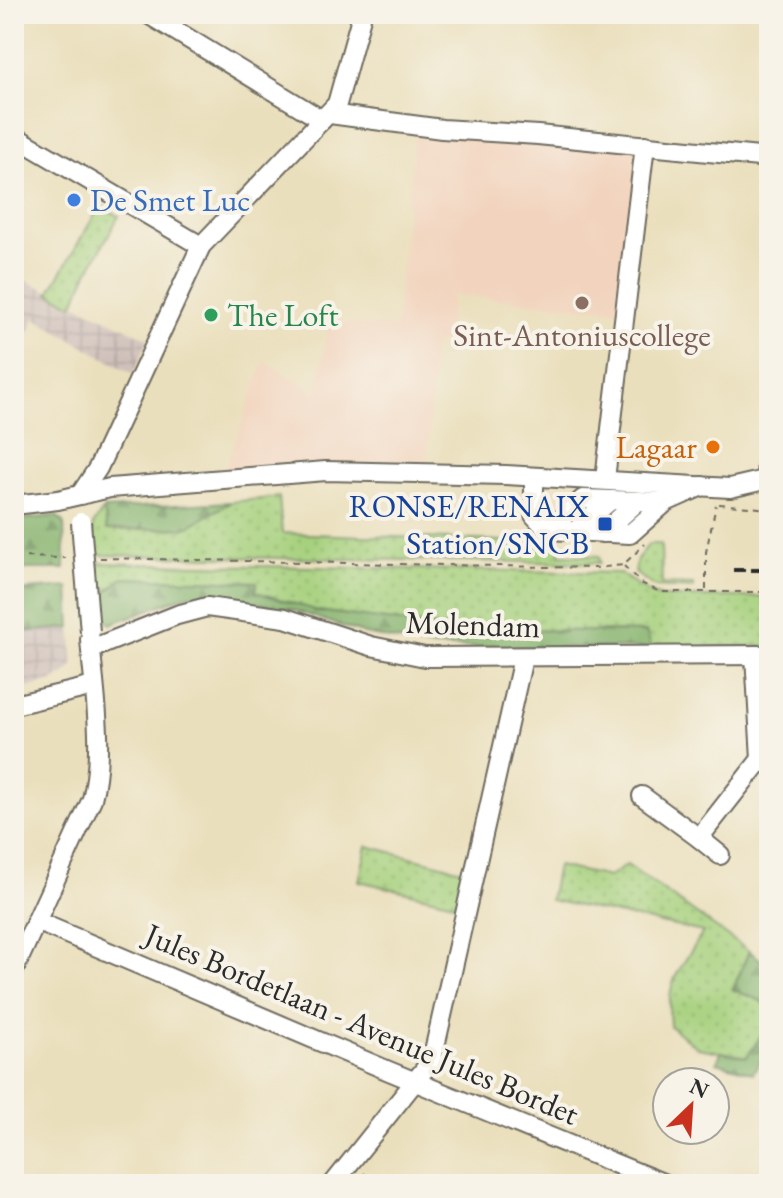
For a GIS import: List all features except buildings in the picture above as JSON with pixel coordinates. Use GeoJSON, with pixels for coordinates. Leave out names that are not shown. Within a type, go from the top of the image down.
{"type":"FeatureCollection","features":[{"type":"Feature","properties":{"kind":"street"},"geometry":{"type":"LineString","coordinates":[[148,14],[326,117],[769,158]]}},
{"type":"Feature","properties":{"kind":"street"},"geometry":{"type":"LineString","coordinates":[[14,970],[92,799],[97,778],[99,748],[80,495],[98,468],[201,246],[326,117],[341,97],[362,14]]}},
{"type":"Feature","properties":{"kind":"street"},"geometry":{"type":"LineString","coordinates":[[14,136],[201,246]]}},
{"type":"Feature","properties":{"kind":"street"},"geometry":{"type":"LineString","coordinates":[[605,479],[645,145]]}},
{"type":"Feature","properties":{"kind":"street"},"geometry":{"type":"LineString","coordinates":[[14,505],[110,488],[326,471],[605,479],[730,488],[767,480],[769,420]]}},
{"type":"Feature","properties":{"kind":"street"},"geometry":{"type":"LineString","coordinates":[[534,477],[534,515],[582,532]]}},
{"type":"Feature","properties":{"kind":"street"},"geometry":{"type":"LineString","coordinates":[[582,532],[632,501],[702,486]]}},
{"type":"Feature","properties":{"kind":"street"},"geometry":{"type":"LineString","coordinates":[[582,532],[632,501]]}},
{"type":"Feature","properties":{"kind":"street"},"geometry":{"type":"LineString","coordinates":[[582,532],[632,501]]}},
{"type":"Feature","properties":{"kind":"street","name":"Molendam"},"geometry":{"type":"LineString","coordinates":[[90,641],[207,607],[285,618],[398,653],[425,657],[762,655]]}},
{"type":"Feature","properties":{"kind":"street"},"geometry":{"type":"LineString","coordinates":[[699,838],[765,762],[762,655]]}},
{"type":"Feature","properties":{"kind":"street"},"geometry":{"type":"LineString","coordinates":[[333,1184],[428,1069],[435,1053],[523,658]]}},
{"type":"Feature","properties":{"kind":"street"},"geometry":{"type":"LineString","coordinates":[[14,705],[94,686]]}},
{"type":"Feature","properties":{"kind":"street"},"geometry":{"type":"LineString","coordinates":[[642,796],[720,855]]}},
{"type":"Feature","properties":{"kind":"street","name":"Jules Bordetlaan - Avenue Jules Bordet"},"geometry":{"type":"LineString","coordinates":[[36,921],[665,1184]]}},
{"type":"Feature","properties":{"kind":"path"},"geometry":{"type":"LineString","coordinates":[[706,592],[706,552],[716,504]]}},
{"type":"Feature","properties":{"kind":"path"},"geometry":{"type":"LineString","coordinates":[[730,506],[769,509]]}},
{"type":"Feature","properties":{"kind":"path"},"geometry":{"type":"LineString","coordinates":[[14,557],[75,558]]}},
{"type":"Feature","properties":{"kind":"path"},"geometry":{"type":"LineString","coordinates":[[90,558],[596,568],[623,565],[651,590],[660,592],[769,592]]}},
{"type":"Feature","properties":{"kind":"shaded area","name":"Sint-Antoniuscollege"},"geometry":{"type":"Polygon","coordinates":[[[415,128],[640,147],[625,311],[452,295],[447,337],[434,346],[427,464],[324,464],[225,470],[264,361],[317,393],[328,322],[396,327],[415,128]]]}},
{"type":"Feature","properties":{"kind":"shaded area"},"geometry":{"type":"Polygon","coordinates":[[[14,275],[149,339],[133,374],[35,318],[19,352],[14,349],[14,275]]]}},
{"type":"Feature","properties":{"kind":"shaded area"},"geometry":{"type":"Polygon","coordinates":[[[71,628],[73,665],[67,673],[50,682],[14,691],[14,632],[71,628]]]}},
{"type":"Feature","properties":{"kind":"green space"},"geometry":{"type":"Polygon","coordinates":[[[100,206],[119,216],[73,305],[49,293],[100,206]]]}},
{"type":"Feature","properties":{"kind":"green space"},"geometry":{"type":"Polygon","coordinates":[[[279,497],[282,533],[560,543],[560,555],[599,556],[600,563],[93,555],[93,525],[104,509],[107,530],[186,528],[231,502],[279,497]]]}},
{"type":"Feature","properties":{"kind":"green space"},"geometry":{"type":"Polygon","coordinates":[[[231,502],[186,528],[107,530],[104,509],[231,502]]]}},
{"type":"Feature","properties":{"kind":"green space"},"geometry":{"type":"Polygon","coordinates":[[[56,516],[64,522],[65,569],[14,569],[14,520],[56,516]]]}},
{"type":"Feature","properties":{"kind":"green space"},"geometry":{"type":"Polygon","coordinates":[[[649,544],[661,544],[662,584],[693,585],[693,589],[655,587],[635,573],[637,559],[649,544]]]}},
{"type":"Feature","properties":{"kind":"green space"},"geometry":{"type":"Polygon","coordinates":[[[95,563],[619,573],[662,597],[769,597],[769,646],[652,648],[646,632],[453,629],[318,611],[256,592],[257,582],[123,578],[97,600],[95,563]]]}},
{"type":"Feature","properties":{"kind":"green space"},"geometry":{"type":"Polygon","coordinates":[[[123,578],[257,582],[256,592],[318,611],[453,629],[646,632],[652,648],[430,647],[365,634],[291,609],[213,595],[187,595],[111,624],[101,617],[97,600],[123,578]]]}},
{"type":"Feature","properties":{"kind":"green space"},"geometry":{"type":"Polygon","coordinates":[[[69,587],[71,628],[14,632],[14,591],[69,587]]]}},
{"type":"Feature","properties":{"kind":"green space"},"geometry":{"type":"Polygon","coordinates":[[[367,846],[466,871],[458,904],[359,881],[367,846]]]}},
{"type":"Feature","properties":{"kind":"green space"},"geometry":{"type":"Polygon","coordinates":[[[627,865],[749,951],[733,989],[769,1004],[769,1024],[747,1057],[698,1048],[670,1026],[670,995],[676,975],[703,932],[550,900],[557,866],[609,877],[627,865]]]}},
{"type":"Feature","properties":{"kind":"green space"},"geometry":{"type":"Polygon","coordinates":[[[749,951],[769,966],[769,1004],[733,990],[749,951]]]}},
{"type":"Feature","properties":{"kind":"green space"},"geometry":{"type":"Polygon","coordinates":[[[769,1024],[769,1048],[753,1073],[717,1062],[721,1052],[747,1057],[769,1024]]]}},
{"type":"Feature","properties":{"kind":"railway"},"geometry":{"type":"LineString","coordinates":[[733,570],[769,570]]}},
{"type":"Feature","properties":{"kind":"place","name":"De Smet Luc"},"geometry":{"type":"Point","coordinates":[74,200]}},
{"type":"Feature","properties":{"kind":"place","name":"Sint-Antoniuscollege"},"geometry":{"type":"Point","coordinates":[582,303]}},
{"type":"Feature","properties":{"kind":"place","name":"The Loft"},"geometry":{"type":"Point","coordinates":[211,315]}},
{"type":"Feature","properties":{"kind":"place","name":"Lagaar"},"geometry":{"type":"Point","coordinates":[713,447]}},
{"type":"Feature","properties":{"kind":"place","name":"RONSE/RENAIX Station/SNCB"},"geometry":{"type":"Point","coordinates":[605,524]}}]}
